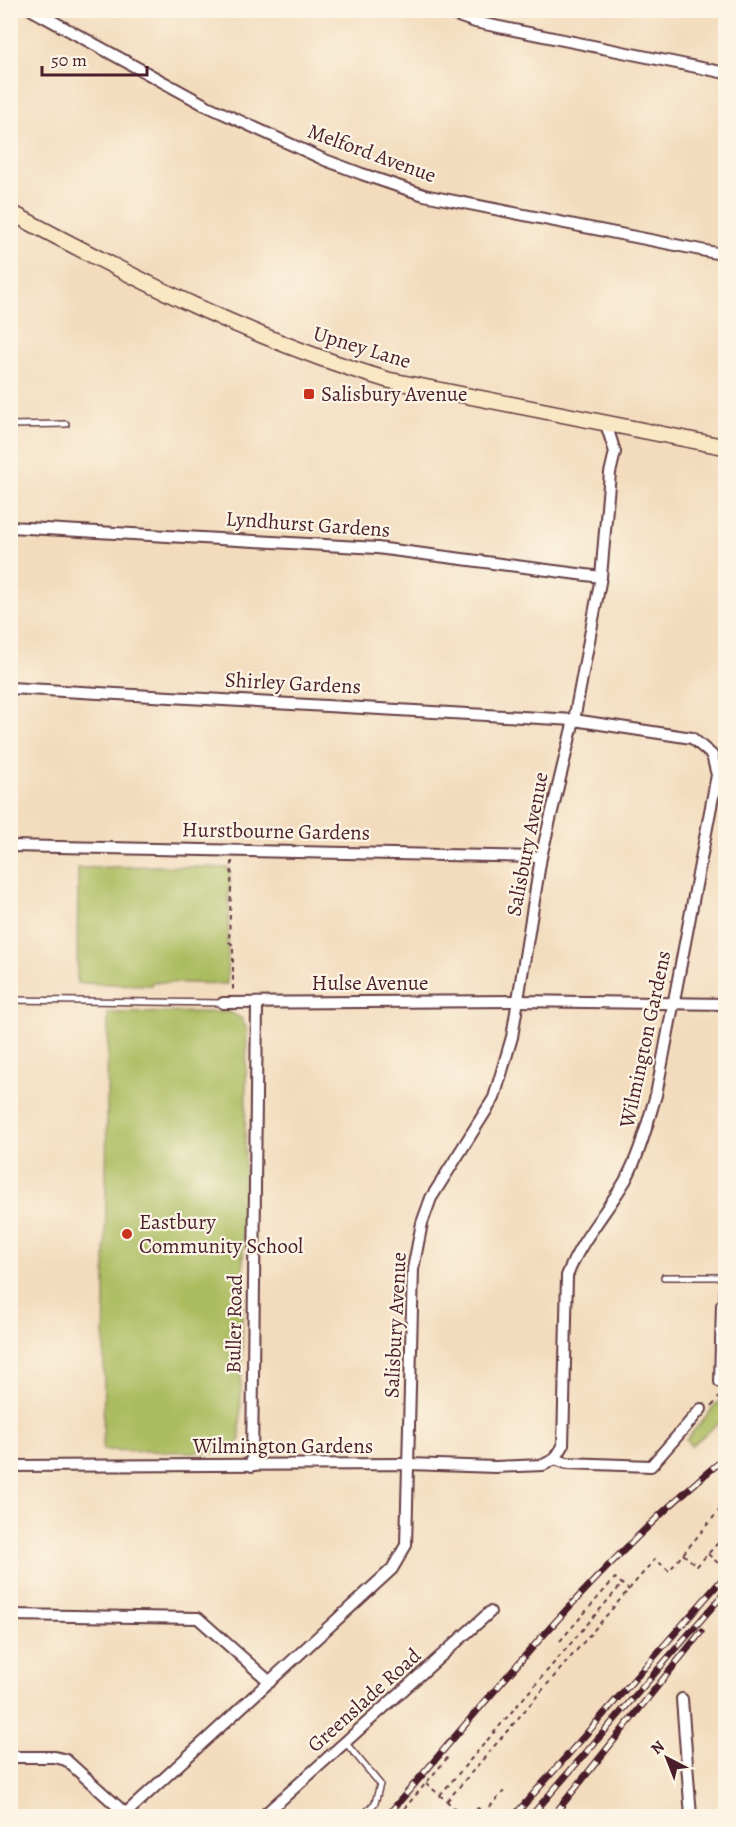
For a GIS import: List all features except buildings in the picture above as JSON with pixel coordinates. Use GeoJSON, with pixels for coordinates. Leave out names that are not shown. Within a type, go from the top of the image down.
{"type":"FeatureCollection","features":[{"type":"Feature","properties":{"kind":"street","name":"Melford Avenue"},"geometry":{"type":"LineString","coordinates":[[32,10],[205,105],[325,160],[362,174],[424,195],[726,255]]}},
{"type":"Feature","properties":{"kind":"street"},"geometry":{"type":"LineString","coordinates":[[441,10],[475,22],[726,74]]}},
{"type":"Feature","properties":{"kind":"street","name":"Upney Lane"},"geometry":{"type":"LineString","coordinates":[[10,212],[81,251],[199,309],[345,367],[388,380],[726,447]]}},
{"type":"Feature","properties":{"kind":"street","name":"Salisbury Avenue"},"geometry":{"type":"LineString","coordinates":[[124,1815],[392,1569],[406,1545],[413,1280],[422,1223],[431,1198],[494,1098],[512,1037],[541,857],[574,720],[601,577],[609,489],[615,452],[606,424]]}},
{"type":"Feature","properties":{"kind":"street","name":"Lyndhurst Gardens"},"geometry":{"type":"LineString","coordinates":[[10,526],[377,548],[601,577]]}},
{"type":"Feature","properties":{"kind":"street","name":"Shirley Gardens"},"geometry":{"type":"LineString","coordinates":[[10,688],[574,720]]}},
{"type":"Feature","properties":{"kind":"street","name":"Wilmington Gardens"},"geometry":{"type":"LineString","coordinates":[[10,1466],[409,1464],[495,1467],[543,1465],[555,1459],[563,1446],[567,1276],[574,1259],[626,1180],[643,1140],[656,1095],[717,775],[712,754],[692,738],[574,720]]}},
{"type":"Feature","properties":{"kind":"street","name":"Hurstbourne Gardens"},"geometry":{"type":"LineString","coordinates":[[10,846],[541,857]]}},
{"type":"Feature","properties":{"kind":"street","name":"Hulse Avenue"},"geometry":{"type":"LineString","coordinates":[[228,1003],[517,1001],[726,1004]]}},
{"type":"Feature","properties":{"kind":"street","name":"Buller Road"},"geometry":{"type":"LineString","coordinates":[[252,1466],[257,1003]]}},
{"type":"Feature","properties":{"kind":"street"},"geometry":{"type":"LineString","coordinates":[[720,1382],[724,1305]]}},
{"type":"Feature","properties":{"kind":"street","name":"Wilmington Gardens"},"geometry":{"type":"LineString","coordinates":[[555,1459],[566,1463],[651,1466],[702,1409]]}},
{"type":"Feature","properties":{"kind":"street","name":"Greenslade Road"},"geometry":{"type":"LineString","coordinates":[[263,1816],[490,1612]]}},
{"type":"Feature","properties":{"kind":"street"},"geometry":{"type":"LineString","coordinates":[[10,1615],[198,1618],[270,1682]]}},
{"type":"Feature","properties":{"kind":"street"},"geometry":{"type":"LineString","coordinates":[[682,1699],[691,1816]]}},
{"type":"Feature","properties":{"kind":"street"},"geometry":{"type":"LineString","coordinates":[[10,1757],[55,1757],[66,1760],[124,1815]]}},
{"type":"Feature","properties":{"kind":"lane"},"geometry":{"type":"LineString","coordinates":[[10,425],[66,424]]}},
{"type":"Feature","properties":{"kind":"lane"},"geometry":{"type":"LineString","coordinates":[[10,1000],[228,1003]]}},
{"type":"Feature","properties":{"kind":"lane"},"geometry":{"type":"LineString","coordinates":[[664,1277],[723,1277],[724,1305]]}},
{"type":"Feature","properties":{"kind":"lane"},"geometry":{"type":"LineString","coordinates":[[345,1742],[380,1784],[375,1803],[362,1816]]}},
{"type":"Feature","properties":{"kind":"path"},"geometry":{"type":"LineString","coordinates":[[228,1003],[233,945],[229,942],[232,850]]}},
{"type":"Feature","properties":{"kind":"path"},"geometry":{"type":"LineString","coordinates":[[447,1801],[655,1559],[669,1571],[726,1502]]}},
{"type":"Feature","properties":{"kind":"path"},"geometry":{"type":"LineString","coordinates":[[683,1554],[697,1566],[726,1534]]}},
{"type":"Feature","properties":{"kind":"path"},"geometry":{"type":"LineString","coordinates":[[708,1554],[719,1564]]}},
{"type":"Feature","properties":{"kind":"path"},"geometry":{"type":"LineString","coordinates":[[560,1641],[615,1578],[629,1590]]}},
{"type":"Feature","properties":{"kind":"path"},"geometry":{"type":"LineString","coordinates":[[440,1795],[622,1584]]}},
{"type":"Feature","properties":{"kind":"path"},"geometry":{"type":"LineString","coordinates":[[398,1816],[449,1756]]}},
{"type":"Feature","properties":{"kind":"path"},"geometry":{"type":"LineString","coordinates":[[426,1783],[459,1812],[455,1816]]}},
{"type":"Feature","properties":{"kind":"path"},"geometry":{"type":"LineString","coordinates":[[470,1816],[478,1808],[484,1813],[503,1792],[507,1795]]}},
{"type":"Feature","properties":{"kind":"green space"},"geometry":{"type":"Polygon","coordinates":[[[155,866],[230,868],[227,984],[77,983],[78,868],[155,866]]]}},
{"type":"Feature","properties":{"kind":"green space"},"geometry":{"type":"Polygon","coordinates":[[[229,1012],[241,1018],[247,1029],[240,1439],[234,1449],[226,1453],[103,1450],[108,1013],[229,1012]]]}},
{"type":"Feature","properties":{"kind":"green space"},"geometry":{"type":"Polygon","coordinates":[[[725,1394],[725,1418],[691,1446],[686,1440],[725,1394]]]}},
{"type":"Feature","properties":{"kind":"railway"},"geometry":{"type":"LineString","coordinates":[[387,1816],[549,1629],[591,1584],[679,1497],[726,1457]]}},
{"type":"Feature","properties":{"kind":"railway"},"geometry":{"type":"LineString","coordinates":[[514,1816],[726,1575]]}},
{"type":"Feature","properties":{"kind":"railway"},"geometry":{"type":"LineString","coordinates":[[531,1816],[726,1591]]}},
{"type":"Feature","properties":{"kind":"railway"},"geometry":{"type":"LineString","coordinates":[[553,1816],[701,1632]]}},
{"type":"Feature","properties":{"kind":"place","name":"Salisbury Avenue"},"geometry":{"type":"Point","coordinates":[309,394]}},
{"type":"Feature","properties":{"kind":"place","name":"Eastbury Community School"},"geometry":{"type":"Point","coordinates":[127,1234]}}]}
